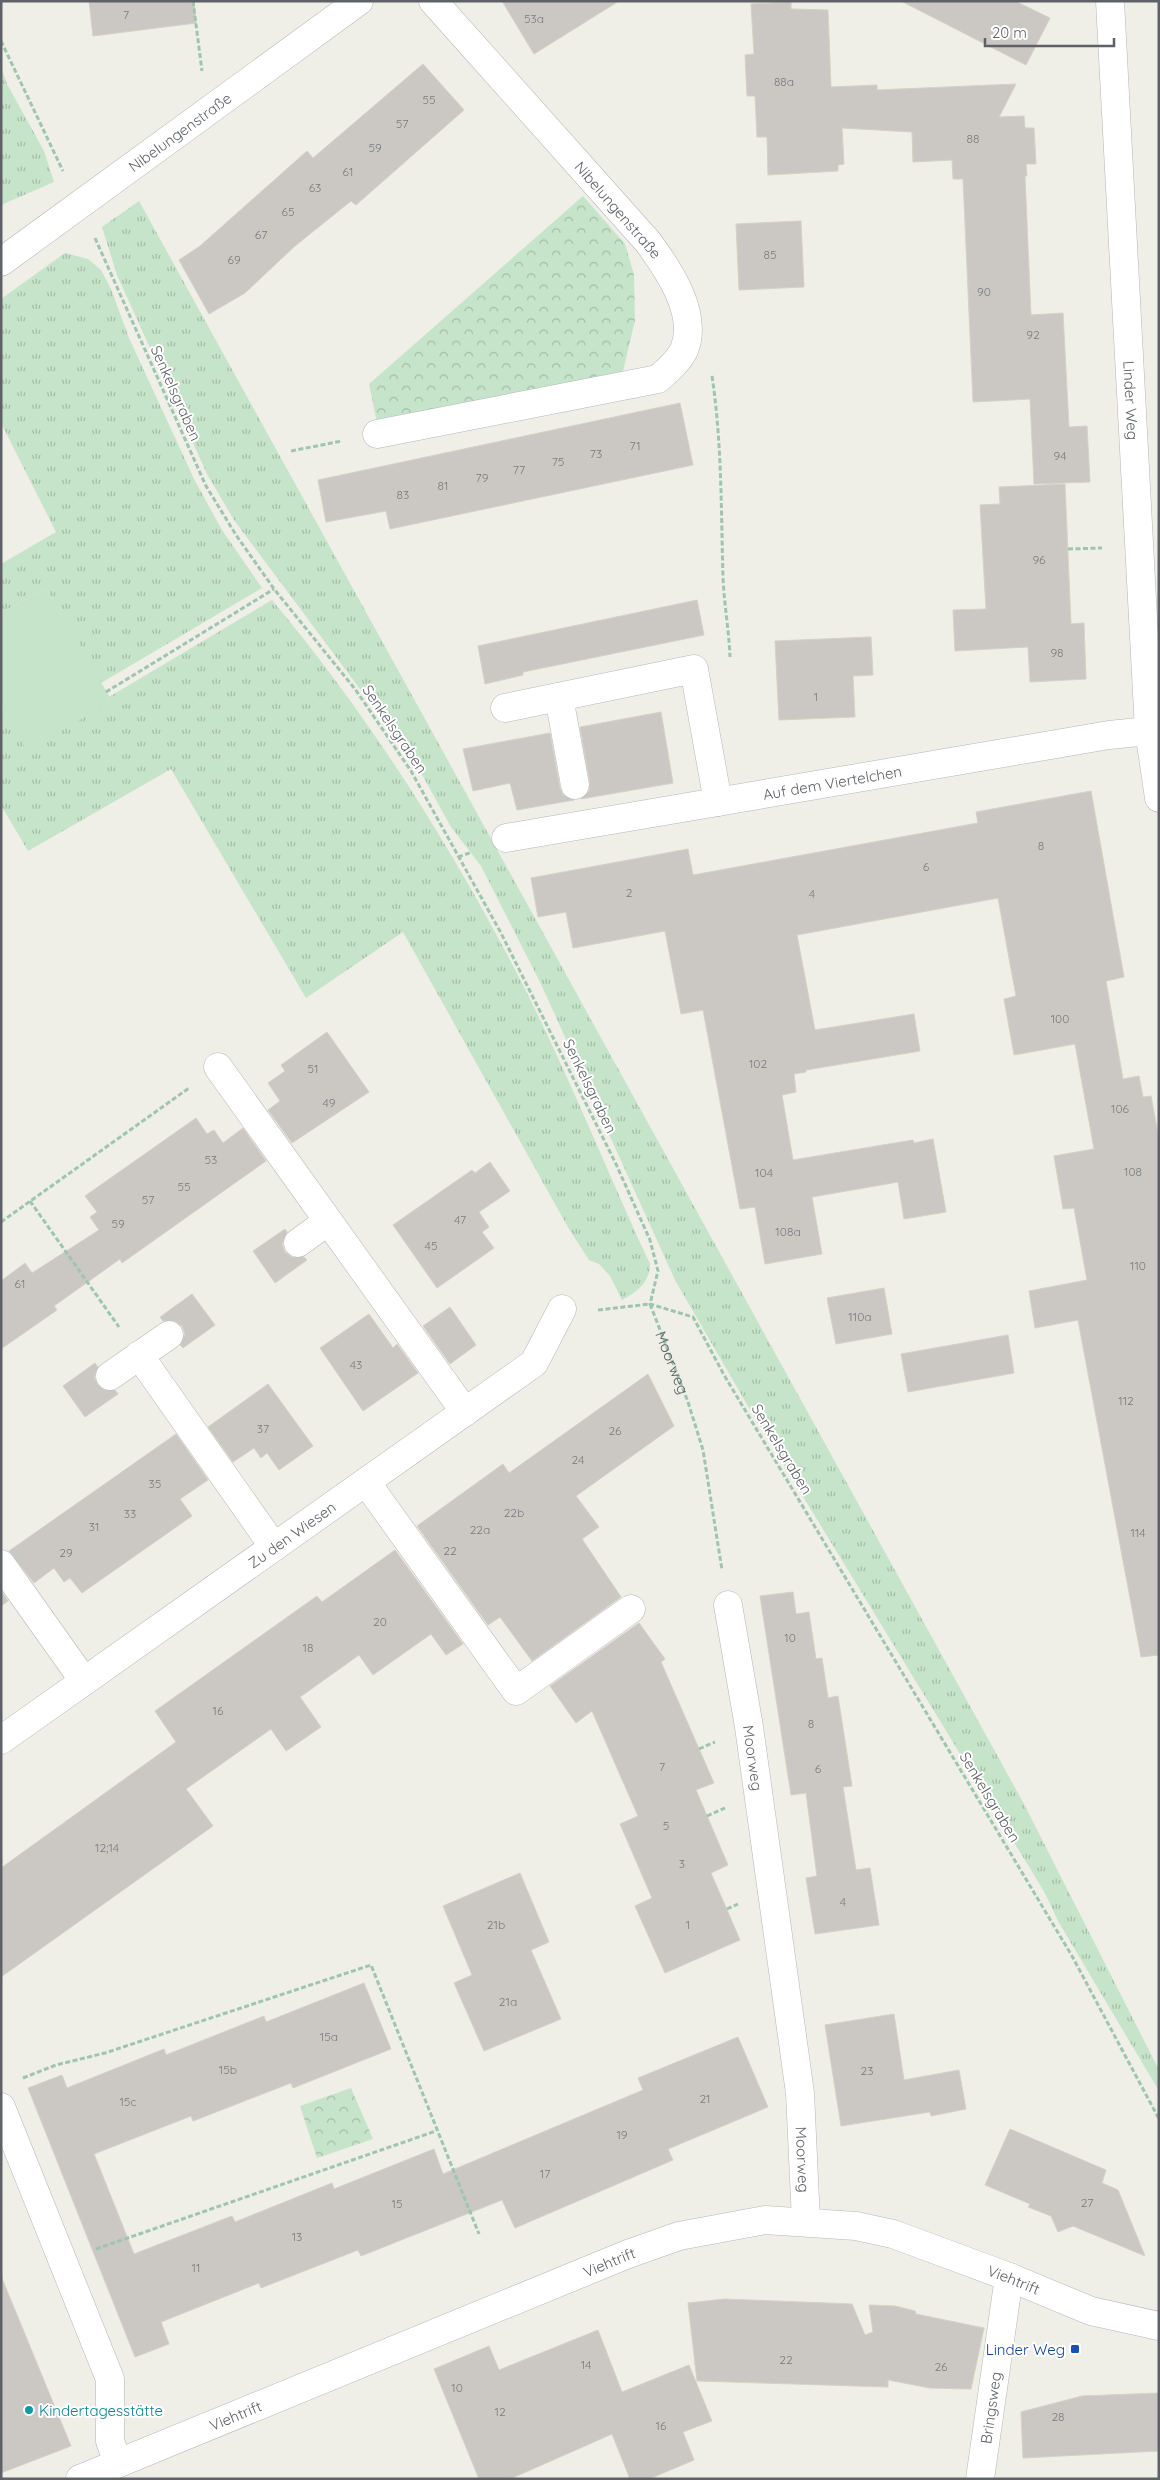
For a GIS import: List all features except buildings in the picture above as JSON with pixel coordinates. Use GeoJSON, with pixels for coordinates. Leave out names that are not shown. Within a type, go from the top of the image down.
{"type":"FeatureCollection","features":[{"type":"Feature","properties":{"kind":"street","name":"Nibelungenstraße"},"geometry":{"type":"LineString","coordinates":[[1,262],[359,1]]}},
{"type":"Feature","properties":{"kind":"street","name":"Nibelungenstraße"},"geometry":{"type":"LineString","coordinates":[[377,434],[658,379],[671,367],[684,349],[687,328],[682,298],[668,269],[648,242],[433,1]]}},
{"type":"Feature","properties":{"kind":"street","name":"Linder Weg"},"geometry":{"type":"LineString","coordinates":[[1110,1],[1159,798]]}},
{"type":"Feature","properties":{"kind":"street"},"geometry":{"type":"LineString","coordinates":[[506,708],[694,668],[718,802]]}},
{"type":"Feature","properties":{"kind":"street"},"geometry":{"type":"LineString","coordinates":[[559,697],[575,785]]}},
{"type":"Feature","properties":{"kind":"street","name":"Auf dem Viertelchen"},"geometry":{"type":"LineString","coordinates":[[506,838],[1099,736],[1154,730]]}},
{"type":"Feature","properties":{"kind":"street"},"geometry":{"type":"LineString","coordinates":[[218,1067],[465,1412]]}},
{"type":"Feature","properties":{"kind":"street"},"geometry":{"type":"LineString","coordinates":[[298,1242],[328,1221]]}},
{"type":"Feature","properties":{"kind":"street","name":"Zu den Wiesen"},"geometry":{"type":"LineString","coordinates":[[1,1740],[534,1363],[562,1309]]}},
{"type":"Feature","properties":{"kind":"street"},"geometry":{"type":"LineString","coordinates":[[110,1376],[169,1335]]}},
{"type":"Feature","properties":{"kind":"street"},"geometry":{"type":"LineString","coordinates":[[139,1355],[274,1548]]}},
{"type":"Feature","properties":{"kind":"street"},"geometry":{"type":"LineString","coordinates":[[366,1482],[516,1691],[631,1609]]}},
{"type":"Feature","properties":{"kind":"street"},"geometry":{"type":"LineString","coordinates":[[1,1564],[84,1681]]}},
{"type":"Feature","properties":{"kind":"street","name":"Moorweg"},"geometry":{"type":"LineString","coordinates":[[728,1605],[749,1727],[800,2093],[806,2221]]}},
{"type":"Feature","properties":{"kind":"street"},"geometry":{"type":"LineString","coordinates":[[1,2107],[110,2379],[110,2442],[118,2463]]}},
{"type":"Feature","properties":{"kind":"street","name":"Viehtrift"},"geometry":{"type":"LineString","coordinates":[[80,2479],[506,2303],[679,2236],[766,2220],[806,2221],[856,2226],[893,2234],[1010,2277],[1090,2311],[1159,2326]]}},
{"type":"Feature","properties":{"kind":"street","name":"Bringsweg"},"geometry":{"type":"LineString","coordinates":[[980,2479],[1010,2277]]}},
{"type":"Feature","properties":{"kind":"path"},"geometry":{"type":"LineString","coordinates":[[193,1],[206,111]]}},
{"type":"Feature","properties":{"kind":"path","name":"Senkelsgraben"},"geometry":{"type":"LineString","coordinates":[[1,41],[79,205],[206,486],[236,535],[274,590],[355,689],[411,771],[501,932],[616,1164],[650,1240],[658,1270],[650,1304],[693,1317],[724,1375],[1072,1956],[1159,2119]]}},
{"type":"Feature","properties":{"kind":"path"},"geometry":{"type":"LineString","coordinates":[[685,343],[711,374],[715,400],[722,505],[723,579],[731,666]]}},
{"type":"Feature","properties":{"kind":"path"},"geometry":{"type":"LineString","coordinates":[[292,451],[377,434]]}},
{"type":"Feature","properties":{"kind":"path"},"geometry":{"type":"LineString","coordinates":[[106,692],[274,590]]}},
{"type":"Feature","properties":{"kind":"path"},"geometry":{"type":"LineString","coordinates":[[1,1222],[218,1067]]}},
{"type":"Feature","properties":{"kind":"path"},"geometry":{"type":"LineString","coordinates":[[30,1201],[139,1355]]}},
{"type":"Feature","properties":{"kind":"path"},"geometry":{"type":"LineString","coordinates":[[562,1309],[612,1310],[650,1304]]}},
{"type":"Feature","properties":{"kind":"path","name":"Moorweg"},"geometry":{"type":"LineString","coordinates":[[650,1304],[688,1402],[703,1450],[728,1605]]}},
{"type":"Feature","properties":{"kind":"path"},"geometry":{"type":"LineString","coordinates":[[20,2079],[56,2065],[105,2053],[371,1965],[436,2131],[479,2234]]}},
{"type":"Feature","properties":{"kind":"path"},"geometry":{"type":"LineString","coordinates":[[62,2260],[436,2131]]}},
{"type":"Feature","properties":{"kind":"green space"},"geometry":{"type":"Polygon","coordinates":[[[1,67],[7,84],[44,151],[54,182],[1,205],[1,67]]]}},
{"type":"Feature","properties":{"kind":"green space"},"geometry":{"type":"Polygon","coordinates":[[[583,196],[625,244],[634,275],[635,320],[622,376],[378,427],[369,384],[583,196]]]}},
{"type":"Feature","properties":{"kind":"green space"},"geometry":{"type":"Polygon","coordinates":[[[139,201],[1024,1804],[1159,2070],[1159,2091],[1058,1921],[1045,1893],[749,1408],[675,1280],[541,984],[481,866],[451,827],[419,769],[234,520],[207,474],[117,275],[102,227],[139,201]]]}},
{"type":"Feature","properties":{"kind":"green space"},"geometry":{"type":"Polygon","coordinates":[[[65,253],[88,259],[101,270],[111,289],[129,338],[195,481],[222,530],[262,588],[101,683],[46,588],[1,613],[1,564],[56,532],[1,423],[1,299],[65,253]]]}},
{"type":"Feature","properties":{"kind":"green space"},"geometry":{"type":"Polygon","coordinates":[[[46,588],[112,701],[27,751],[1,707],[1,613],[46,588]]]}},
{"type":"Feature","properties":{"kind":"green space"},"geometry":{"type":"Polygon","coordinates":[[[272,600],[339,685],[430,819],[484,913],[529,997],[650,1264],[648,1276],[642,1286],[622,1300],[610,1276],[599,1264],[589,1260],[569,1229],[403,932],[306,998],[171,769],[28,851],[1,805],[1,707],[27,750],[111,701],[109,697],[272,600]]]}},
{"type":"Feature","properties":{"kind":"green space"},"geometry":{"type":"Polygon","coordinates":[[[351,2088],[373,2139],[317,2158],[300,2106],[351,2088]]]}},
{"type":"Feature","properties":{"kind":"place","name":"Linder Weg"},"geometry":{"type":"Point","coordinates":[1075,2349]}},
{"type":"Feature","properties":{"kind":"place","name":"Kindertagesstätte"},"geometry":{"type":"Point","coordinates":[29,2410]}}]}
